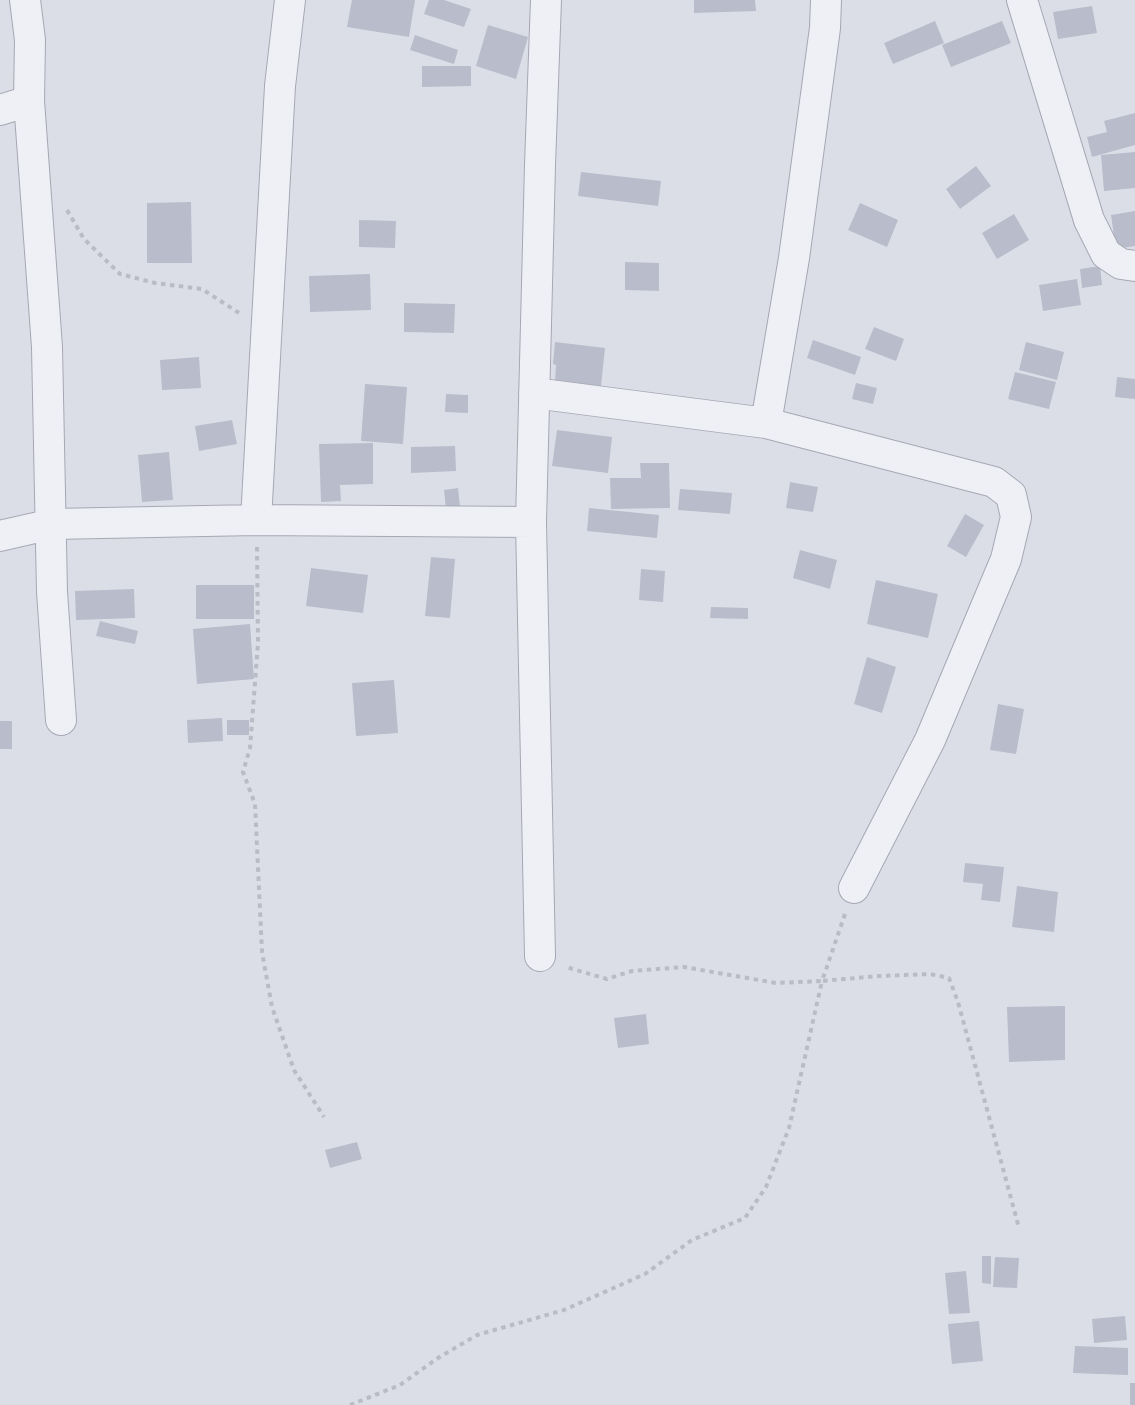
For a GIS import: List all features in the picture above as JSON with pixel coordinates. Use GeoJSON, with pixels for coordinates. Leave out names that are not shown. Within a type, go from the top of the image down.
{"type":"FeatureCollection","features":[{"type":"Feature","properties":{"kind":"street"},"geometry":{"type":"LineString","coordinates":[[25,0],[30,40],[29,101],[47,348],[52,592],[62,720]]}},
{"type":"Feature","properties":{"kind":"street"},"geometry":{"type":"LineString","coordinates":[[256,520],[280,87],[290,0]]}},
{"type":"Feature","properties":{"kind":"street"},"geometry":{"type":"LineString","coordinates":[[540,956],[531,522],[546,0]]}},
{"type":"Feature","properties":{"kind":"street"},"geometry":{"type":"LineString","coordinates":[[766,423],[794,258],[825,28],[826,0]]}},
{"type":"Feature","properties":{"kind":"street"},"geometry":{"type":"LineString","coordinates":[[1022,0],[1089,220],[1106,254],[1121,264],[1135,266]]}},
{"type":"Feature","properties":{"kind":"street"},"geometry":{"type":"LineString","coordinates":[[0,110],[29,101]]}},
{"type":"Feature","properties":{"kind":"street"},"geometry":{"type":"LineString","coordinates":[[534,393],[766,423],[994,482],[1011,495],[1016,517],[1006,559],[930,740],[854,888]]}},
{"type":"Feature","properties":{"kind":"street"},"geometry":{"type":"LineString","coordinates":[[0,536],[52,524],[256,520],[531,522]]}},
{"type":"Feature","properties":{"kind":"path"},"geometry":{"type":"LineString","coordinates":[[63,202],[84,239],[120,274],[155,283],[202,289],[237,312],[265,339]]}},
{"type":"Feature","properties":{"kind":"path"},"geometry":{"type":"LineString","coordinates":[[256,520],[258,643],[250,748],[243,772],[255,804],[262,952],[272,1007],[294,1070],[324,1118]]}},
{"type":"Feature","properties":{"kind":"path"},"geometry":{"type":"LineString","coordinates":[[350,1405],[400,1385],[438,1358],[477,1335],[564,1310],[645,1274],[692,1240],[745,1218],[766,1187],[789,1128],[822,981],[854,888]]}},
{"type":"Feature","properties":{"kind":"path"},"geometry":{"type":"LineString","coordinates":[[540,956],[574,970],[606,979],[632,971],[684,967],[776,983],[879,976],[930,975],[949,978],[958,1002],[1019,1228]]}},
{"type":"Feature","properties":{"kind":"building"},"geometry":{"type":"Polygon","coordinates":[[[352,0],[415,0],[409,37],[347,27],[352,0]]]}},
{"type":"Feature","properties":{"kind":"building"},"geometry":{"type":"Polygon","coordinates":[[[429,0],[444,0],[471,9],[464,27],[424,14],[429,0]]]}},
{"type":"Feature","properties":{"kind":"building"},"geometry":{"type":"Polygon","coordinates":[[[694,0],[755,0],[756,11],[694,13],[694,0]]]}},
{"type":"Feature","properties":{"kind":"building"},"geometry":{"type":"Polygon","coordinates":[[[1092,6],[1097,33],[1058,39],[1053,12],[1092,6]]]}},
{"type":"Feature","properties":{"kind":"building"},"geometry":{"type":"Polygon","coordinates":[[[935,21],[944,43],[893,64],[884,43],[935,21]]]}},
{"type":"Feature","properties":{"kind":"building"},"geometry":{"type":"Polygon","coordinates":[[[1002,21],[1011,43],[951,67],[942,45],[1002,21]]]}},
{"type":"Feature","properties":{"kind":"building"},"geometry":{"type":"Polygon","coordinates":[[[488,25],[528,37],[516,79],[476,66],[488,25]]]}},
{"type":"Feature","properties":{"kind":"building"},"geometry":{"type":"Polygon","coordinates":[[[415,35],[458,50],[454,64],[410,50],[415,35]]]}},
{"type":"Feature","properties":{"kind":"building"},"geometry":{"type":"Polygon","coordinates":[[[422,66],[471,66],[471,86],[422,87],[422,66]]]}},
{"type":"Feature","properties":{"kind":"building"},"geometry":{"type":"Polygon","coordinates":[[[1135,113],[1135,145],[1092,157],[1087,137],[1107,132],[1104,121],[1135,113]]]}},
{"type":"Feature","properties":{"kind":"building"},"geometry":{"type":"Polygon","coordinates":[[[1135,152],[1135,188],[1104,191],[1101,155],[1135,152]]]}},
{"type":"Feature","properties":{"kind":"building"},"geometry":{"type":"Polygon","coordinates":[[[976,166],[991,186],[960,209],[946,189],[976,166]]]}},
{"type":"Feature","properties":{"kind":"building"},"geometry":{"type":"Polygon","coordinates":[[[581,172],[661,181],[658,206],[578,196],[581,172]]]}},
{"type":"Feature","properties":{"kind":"building"},"geometry":{"type":"Polygon","coordinates":[[[191,202],[192,263],[147,263],[147,203],[191,202]]]}},
{"type":"Feature","properties":{"kind":"building"},"geometry":{"type":"Polygon","coordinates":[[[860,203],[898,220],[887,247],[848,230],[860,203]]]}},
{"type":"Feature","properties":{"kind":"building"},"geometry":{"type":"Polygon","coordinates":[[[1135,211],[1135,246],[1116,249],[1111,215],[1135,211]]]}},
{"type":"Feature","properties":{"kind":"building"},"geometry":{"type":"Polygon","coordinates":[[[1014,214],[1029,240],[997,259],[982,233],[1014,214]]]}},
{"type":"Feature","properties":{"kind":"building"},"geometry":{"type":"Polygon","coordinates":[[[359,220],[396,221],[395,248],[359,247],[359,220]]]}},
{"type":"Feature","properties":{"kind":"building"},"geometry":{"type":"Polygon","coordinates":[[[625,262],[659,263],[659,291],[625,290],[625,262]]]}},
{"type":"Feature","properties":{"kind":"building"},"geometry":{"type":"Polygon","coordinates":[[[1100,266],[1102,285],[1082,288],[1080,269],[1100,266]]]}},
{"type":"Feature","properties":{"kind":"building"},"geometry":{"type":"Polygon","coordinates":[[[370,274],[371,310],[310,312],[309,276],[370,274]]]}},
{"type":"Feature","properties":{"kind":"building"},"geometry":{"type":"Polygon","coordinates":[[[1077,279],[1081,305],[1043,311],[1039,285],[1077,279]]]}},
{"type":"Feature","properties":{"kind":"building"},"geometry":{"type":"Polygon","coordinates":[[[404,303],[455,304],[454,333],[404,332],[404,303]]]}},
{"type":"Feature","properties":{"kind":"building"},"geometry":{"type":"Polygon","coordinates":[[[874,327],[904,339],[896,361],[865,349],[874,327]]]}},
{"type":"Feature","properties":{"kind":"building"},"geometry":{"type":"Polygon","coordinates":[[[813,340],[861,357],[855,375],[807,358],[813,340]]]}},
{"type":"Feature","properties":{"kind":"building"},"geometry":{"type":"Polygon","coordinates":[[[555,342],[605,348],[601,386],[555,381],[556,365],[553,364],[555,342]]]}},
{"type":"Feature","properties":{"kind":"building"},"geometry":{"type":"Polygon","coordinates":[[[1026,342],[1064,352],[1057,380],[1019,370],[1026,342]]]}},
{"type":"Feature","properties":{"kind":"building"},"geometry":{"type":"Polygon","coordinates":[[[199,357],[201,388],[162,390],[160,360],[199,357]]]}},
{"type":"Feature","properties":{"kind":"building"},"geometry":{"type":"Polygon","coordinates":[[[1015,372],[1056,382],[1049,409],[1008,399],[1015,372]]]}},
{"type":"Feature","properties":{"kind":"building"},"geometry":{"type":"Polygon","coordinates":[[[1117,377],[1135,379],[1135,399],[1115,397],[1117,377]]]}},
{"type":"Feature","properties":{"kind":"building"},"geometry":{"type":"Polygon","coordinates":[[[856,383],[877,388],[873,404],[852,399],[856,383]]]}},
{"type":"Feature","properties":{"kind":"building"},"geometry":{"type":"Polygon","coordinates":[[[365,384],[407,387],[403,444],[361,441],[365,384]]]}},
{"type":"Feature","properties":{"kind":"building"},"geometry":{"type":"Polygon","coordinates":[[[446,394],[468,395],[468,413],[445,412],[446,394]]]}},
{"type":"Feature","properties":{"kind":"building"},"geometry":{"type":"Polygon","coordinates":[[[232,420],[237,444],[199,451],[195,426],[232,420]]]}},
{"type":"Feature","properties":{"kind":"building"},"geometry":{"type":"Polygon","coordinates":[[[557,430],[612,437],[608,473],[552,466],[557,430]]]}},
{"type":"Feature","properties":{"kind":"building"},"geometry":{"type":"Polygon","coordinates":[[[373,443],[373,484],[340,485],[341,501],[321,502],[319,444],[373,443]]]}},
{"type":"Feature","properties":{"kind":"building"},"geometry":{"type":"Polygon","coordinates":[[[455,446],[456,471],[411,473],[411,447],[455,446]]]}},
{"type":"Feature","properties":{"kind":"building"},"geometry":{"type":"Polygon","coordinates":[[[169,452],[173,500],[142,502],[138,455],[169,452]]]}},
{"type":"Feature","properties":{"kind":"building"},"geometry":{"type":"Polygon","coordinates":[[[640,463],[669,463],[670,508],[611,509],[610,478],[641,478],[640,463]]]}},
{"type":"Feature","properties":{"kind":"building"},"geometry":{"type":"Polygon","coordinates":[[[790,482],[818,487],[813,512],[786,508],[790,482]]]}},
{"type":"Feature","properties":{"kind":"building"},"geometry":{"type":"Polygon","coordinates":[[[458,488],[460,507],[446,509],[444,490],[458,488]]]}},
{"type":"Feature","properties":{"kind":"building"},"geometry":{"type":"Polygon","coordinates":[[[680,489],[732,493],[730,514],[678,510],[680,489]]]}},
{"type":"Feature","properties":{"kind":"building"},"geometry":{"type":"Polygon","coordinates":[[[589,508],[659,515],[657,538],[587,531],[589,508]]]}},
{"type":"Feature","properties":{"kind":"building"},"geometry":{"type":"Polygon","coordinates":[[[965,514],[984,525],[966,557],[947,546],[965,514]]]}},
{"type":"Feature","properties":{"kind":"building"},"geometry":{"type":"Polygon","coordinates":[[[800,550],[837,560],[830,589],[793,578],[800,550]]]}},
{"type":"Feature","properties":{"kind":"building"},"geometry":{"type":"Polygon","coordinates":[[[431,557],[455,559],[450,618],[425,616],[431,557]]]}},
{"type":"Feature","properties":{"kind":"building"},"geometry":{"type":"Polygon","coordinates":[[[311,568],[368,575],[363,613],[306,606],[311,568]]]}},
{"type":"Feature","properties":{"kind":"building"},"geometry":{"type":"Polygon","coordinates":[[[641,569],[665,571],[663,602],[639,600],[641,569]]]}},
{"type":"Feature","properties":{"kind":"building"},"geometry":{"type":"Polygon","coordinates":[[[876,580],[938,594],[928,638],[867,624],[876,580]]]}},
{"type":"Feature","properties":{"kind":"building"},"geometry":{"type":"Polygon","coordinates":[[[196,585],[254,585],[254,619],[196,619],[196,585]]]}},
{"type":"Feature","properties":{"kind":"building"},"geometry":{"type":"Polygon","coordinates":[[[134,589],[135,618],[76,620],[75,591],[134,589]]]}},
{"type":"Feature","properties":{"kind":"building"},"geometry":{"type":"Polygon","coordinates":[[[711,607],[748,608],[748,619],[710,618],[711,607]]]}},
{"type":"Feature","properties":{"kind":"building"},"geometry":{"type":"Polygon","coordinates":[[[100,621],[138,631],[135,644],[96,636],[100,621]]]}},
{"type":"Feature","properties":{"kind":"building"},"geometry":{"type":"Polygon","coordinates":[[[250,624],[254,679],[197,684],[193,629],[250,624]]]}},
{"type":"Feature","properties":{"kind":"building"},"geometry":{"type":"Polygon","coordinates":[[[867,657],[896,667],[882,713],[854,704],[867,657]]]}},
{"type":"Feature","properties":{"kind":"building"},"geometry":{"type":"Polygon","coordinates":[[[394,680],[398,733],[356,736],[352,683],[394,680]]]}},
{"type":"Feature","properties":{"kind":"building"},"geometry":{"type":"Polygon","coordinates":[[[998,704],[1024,709],[1016,754],[990,750],[998,704]]]}},
{"type":"Feature","properties":{"kind":"building"},"geometry":{"type":"Polygon","coordinates":[[[222,718],[223,741],[188,743],[187,720],[222,718]]]}},
{"type":"Feature","properties":{"kind":"building"},"geometry":{"type":"Polygon","coordinates":[[[227,720],[249,720],[249,735],[227,735],[227,720]]]}},
{"type":"Feature","properties":{"kind":"building"},"geometry":{"type":"Polygon","coordinates":[[[0,721],[12,721],[12,749],[0,749],[0,721]]]}},
{"type":"Feature","properties":{"kind":"building"},"geometry":{"type":"Polygon","coordinates":[[[965,863],[1004,867],[1000,902],[981,900],[983,884],[963,882],[965,863]]]}},
{"type":"Feature","properties":{"kind":"building"},"geometry":{"type":"Polygon","coordinates":[[[1017,886],[1058,892],[1054,932],[1012,927],[1017,886]]]}},
{"type":"Feature","properties":{"kind":"building"},"geometry":{"type":"Polygon","coordinates":[[[1065,1006],[1065,1060],[1009,1062],[1007,1007],[1065,1006]]]}},
{"type":"Feature","properties":{"kind":"building"},"geometry":{"type":"Polygon","coordinates":[[[646,1014],[649,1044],[618,1048],[614,1018],[646,1014]]]}},
{"type":"Feature","properties":{"kind":"building"},"geometry":{"type":"Polygon","coordinates":[[[357,1142],[362,1159],[330,1168],[325,1150],[357,1142]]]}},
{"type":"Feature","properties":{"kind":"building"},"geometry":{"type":"Polygon","coordinates":[[[982,1256],[991,1256],[991,1284],[982,1283],[982,1256]]]}},
{"type":"Feature","properties":{"kind":"building"},"geometry":{"type":"Polygon","coordinates":[[[995,1257],[1019,1258],[1017,1288],[993,1287],[995,1257]]]}},
{"type":"Feature","properties":{"kind":"building"},"geometry":{"type":"Polygon","coordinates":[[[966,1271],[970,1313],[949,1314],[945,1273],[966,1271]]]}},
{"type":"Feature","properties":{"kind":"building"},"geometry":{"type":"Polygon","coordinates":[[[1125,1316],[1127,1340],[1094,1343],[1092,1319],[1125,1316]]]}},
{"type":"Feature","properties":{"kind":"building"},"geometry":{"type":"Polygon","coordinates":[[[979,1321],[983,1361],[952,1364],[948,1324],[979,1321]]]}},
{"type":"Feature","properties":{"kind":"building"},"geometry":{"type":"Polygon","coordinates":[[[1075,1346],[1128,1348],[1128,1375],[1073,1373],[1075,1346]]]}},
{"type":"Feature","properties":{"kind":"building"},"geometry":{"type":"Polygon","coordinates":[[[1130,1383],[1135,1383],[1135,1405],[1130,1405],[1130,1383]]]}}]}
